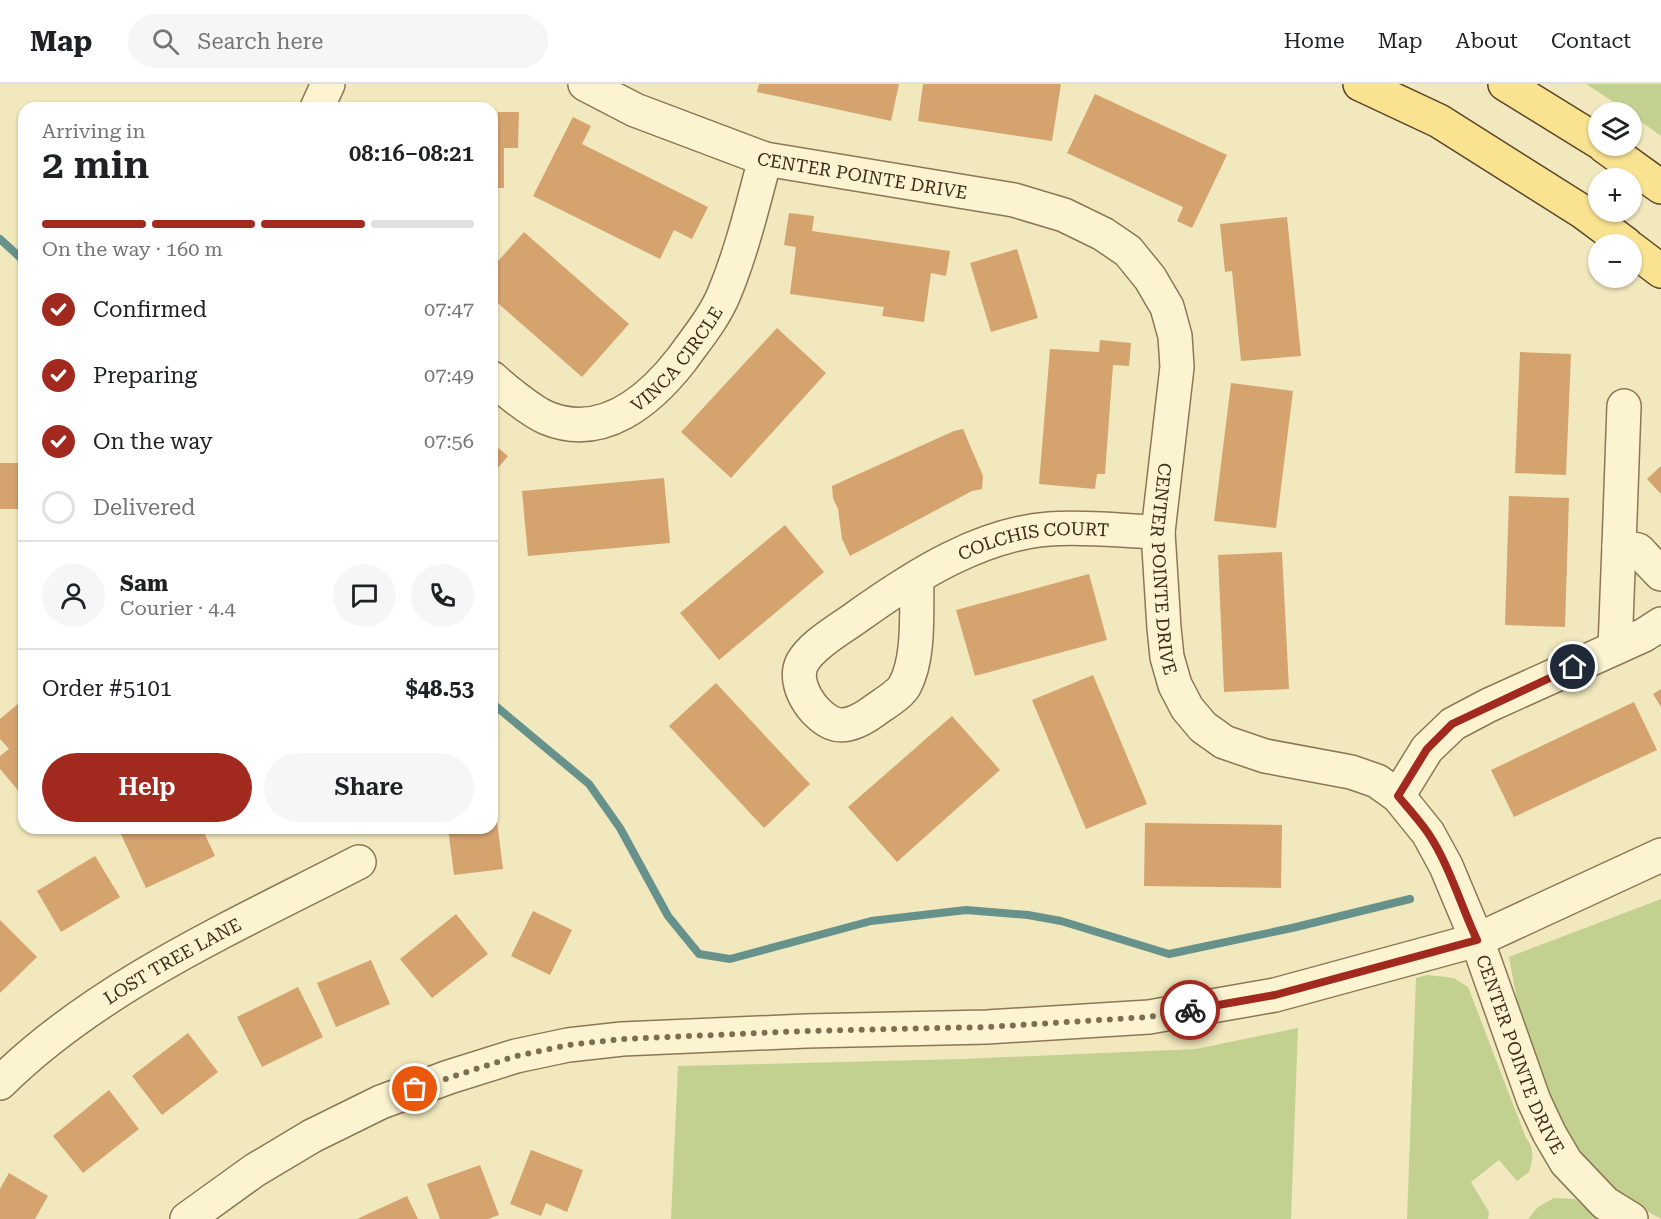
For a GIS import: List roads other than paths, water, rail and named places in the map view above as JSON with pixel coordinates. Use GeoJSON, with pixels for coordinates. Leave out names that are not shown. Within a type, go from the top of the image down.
{"type":"FeatureCollection","features":[{"type":"Feature","properties":{"kind":"main road"},"geometry":{"type":"LineString","coordinates":[[1360,84],[1439,121],[1583,212],[1613,234]]}},
{"type":"Feature","properties":{"kind":"main road"},"geometry":{"type":"LineString","coordinates":[[1506,84],[1588,135]]}},
{"type":"Feature","properties":{"kind":"main road"},"geometry":{"type":"LineString","coordinates":[[1618,156],[1661,187]]}},
{"type":"Feature","properties":{"kind":"main road"},"geometry":{"type":"LineString","coordinates":[[1642,257],[1661,271]]}},
{"type":"Feature","properties":{"kind":"street"},"geometry":{"type":"LineString","coordinates":[[320,102],[328,84]]}},
{"type":"Feature","properties":{"kind":"street","name":"CENTER POINTE DRIVE"},"geometry":{"type":"LineString","coordinates":[[585,84],[635,110],[765,159],[1014,200],[1064,215],[1103,234],[1128,252],[1150,278],[1167,307],[1175,336],[1177,367],[1158,532],[1167,657],[1175,685],[1186,708],[1203,727],[1224,742],[1244,751],[1351,772],[1377,781],[1398,796],[1428,833],[1446,866],[1477,940],[1534,1101],[1549,1133],[1566,1162],[1605,1203],[1630,1219]]}},
{"type":"Feature","properties":{"kind":"street","name":"VINCA CIRCLE"},"geometry":{"type":"LineString","coordinates":[[498,382],[546,417],[572,425],[600,424],[635,406],[664,381],[711,321],[724,295],[765,159]]}},
{"type":"Feature","properties":{"kind":"street"},"geometry":{"type":"LineString","coordinates":[[1615,648],[1624,406]]}},
{"type":"Feature","properties":{"kind":"street","name":"COLCHIS COURT"},"geometry":{"type":"LineString","coordinates":[[917,578],[966,551],[1015,534],[1075,528],[1158,532]]}},
{"type":"Feature","properties":{"kind":"street"},"geometry":{"type":"LineString","coordinates":[[1619,546],[1638,550],[1661,574]]}},
{"type":"Feature","properties":{"kind":"street"},"geometry":{"type":"LineString","coordinates":[[1398,796],[1427,749],[1452,724],[1644,635],[1661,624]]}},
{"type":"Feature","properties":{"kind":"street"},"geometry":{"type":"LineString","coordinates":[[187,1219],[255,1170],[322,1131],[381,1102],[516,1056],[568,1045],[622,1039],[806,1031],[987,1027],[1149,1017],[1275,995],[1477,940],[1661,855]]}},
{"type":"Feature","properties":{"kind":"street","name":"LOST TREE LANE"},"geometry":{"type":"LineString","coordinates":[[0,1083],[72,1022],[114,993],[165,963],[358,862]]}},
{"type":"Feature","properties":{"kind":"waterway"},"geometry":{"type":"LineString","coordinates":[[0,239],[18,256]]}},
{"type":"Feature","properties":{"kind":"waterway"},"geometry":{"type":"LineString","coordinates":[[498,708],[589,784],[620,828],[668,916],[699,954],[730,959],[871,921],[966,910],[1028,915],[1061,921],[1169,954],[1292,928],[1410,899]]}}]}
